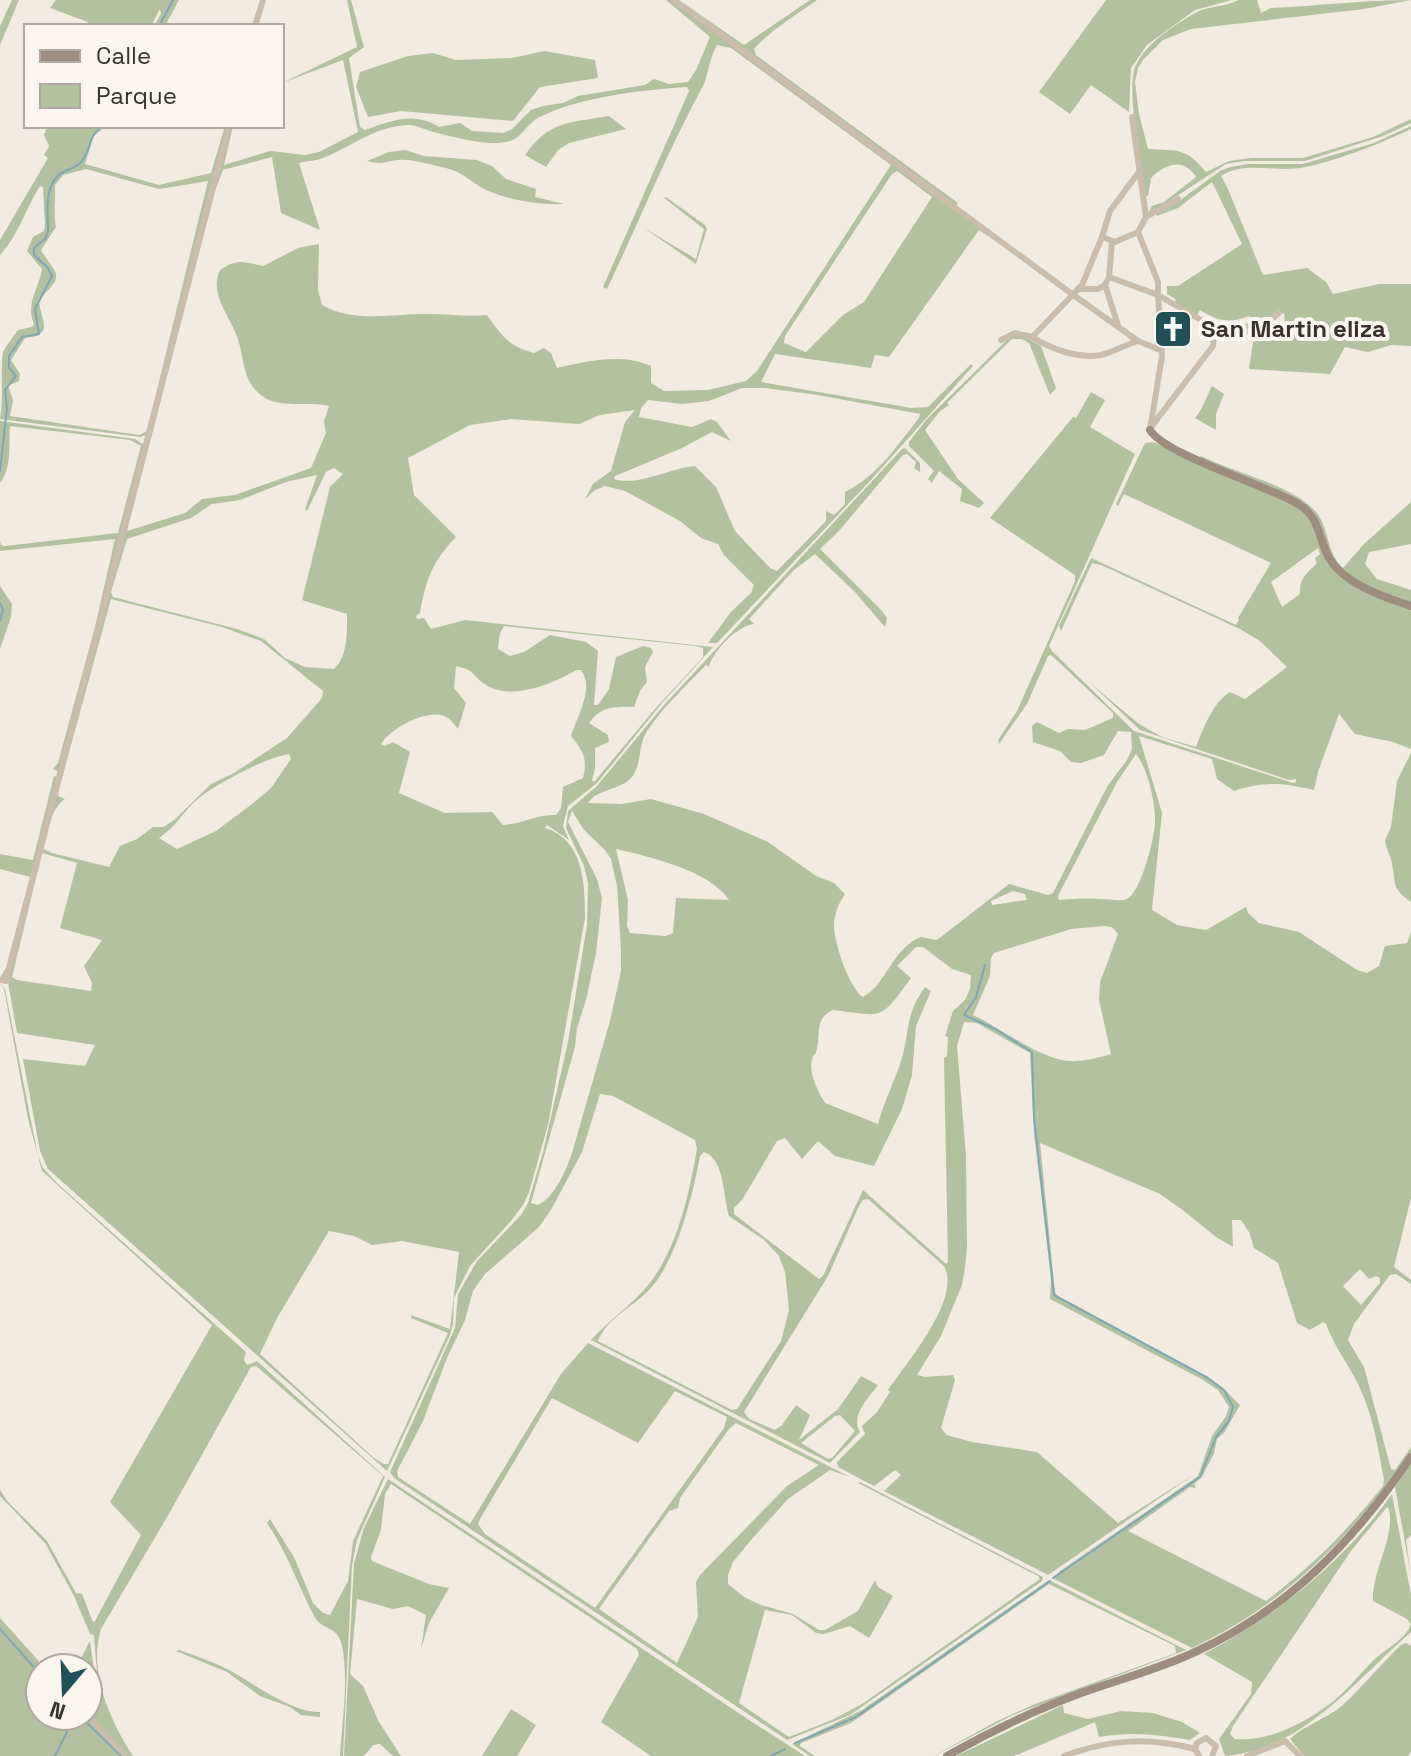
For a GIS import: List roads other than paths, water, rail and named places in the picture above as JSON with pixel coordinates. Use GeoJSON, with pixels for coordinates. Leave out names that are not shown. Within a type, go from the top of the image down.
{"type":"FeatureCollection","features":[{"type":"Feature","properties":{"kind":"main road"},"geometry":{"type":"LineString","coordinates":[[1150,430],[1160,442],[1178,451],[1298,503],[1312,515],[1328,556],[1337,568],[1375,593],[1411,606]]}},
{"type":"Feature","properties":{"kind":"main road"},"geometry":{"type":"LineString","coordinates":[[947,1756],[1040,1709],[1196,1652],[1253,1620],[1302,1584],[1334,1555],[1381,1501],[1411,1457]]}},
{"type":"Feature","properties":{"kind":"street"},"geometry":{"type":"LineString","coordinates":[[256,24],[263,0]]}},
{"type":"Feature","properties":{"kind":"street"},"geometry":{"type":"LineString","coordinates":[[674,0],[1138,341],[1160,350]]}},
{"type":"Feature","properties":{"kind":"street"},"geometry":{"type":"LineString","coordinates":[[1132,117],[1146,217]]}},
{"type":"Feature","properties":{"kind":"street"},"geometry":{"type":"LineString","coordinates":[[0,980],[6,981],[228,128]]}},
{"type":"Feature","properties":{"kind":"street"},"geometry":{"type":"LineString","coordinates":[[1032,337],[1082,285],[1110,211],[1141,169]]}},
{"type":"Feature","properties":{"kind":"street"},"geometry":{"type":"LineString","coordinates":[[1102,237],[1112,242],[1122,241],[1138,232],[1146,217],[1178,199]]}},
{"type":"Feature","properties":{"kind":"street"},"geometry":{"type":"LineString","coordinates":[[1138,232],[1158,282],[1162,356],[1150,430]]}},
{"type":"Feature","properties":{"kind":"street"},"geometry":{"type":"LineString","coordinates":[[1075,292],[1105,285],[1109,277],[1112,242]]}},
{"type":"Feature","properties":{"kind":"street"},"geometry":{"type":"LineString","coordinates":[[1109,277],[1158,295],[1208,324],[1214,336],[1213,346],[1150,430]]}},
{"type":"Feature","properties":{"kind":"street"},"geometry":{"type":"LineString","coordinates":[[1105,285],[1118,325]]}},
{"type":"Feature","properties":{"kind":"street"},"geometry":{"type":"LineString","coordinates":[[1214,336],[1252,332],[1262,328],[1279,313]]}},
{"type":"Feature","properties":{"kind":"street"},"geometry":{"type":"LineString","coordinates":[[1001,340],[1015,333],[1032,337],[1063,352],[1096,356],[1138,341]]}},
{"type":"Feature","properties":{"kind":"street"},"geometry":{"type":"LineString","coordinates":[[103,1732],[126,1756]]}},
{"type":"Feature","properties":{"kind":"street"},"geometry":{"type":"LineString","coordinates":[[1064,1756],[1123,1740],[1156,1741],[1198,1754],[1199,1740],[1211,1739],[1216,1746],[1214,1755]]}},
{"type":"Feature","properties":{"kind":"street"},"geometry":{"type":"LineString","coordinates":[[1247,1756],[1285,1741],[1300,1756]]}},
{"type":"Feature","properties":{"kind":"waterway"},"geometry":{"type":"LineString","coordinates":[[160,24],[173,0]]}},
{"type":"Feature","properties":{"kind":"waterway"},"geometry":{"type":"LineString","coordinates":[[0,471],[7,408],[5,390],[16,376],[9,368],[9,356],[22,337],[39,334],[35,309],[52,276],[34,255],[34,248],[48,232],[49,191],[57,177],[82,161],[93,137],[102,128]]}},
{"type":"Feature","properties":{"kind":"waterway"},"geometry":{"type":"LineString","coordinates":[[0,603],[3,610],[0,621]]}},
{"type":"Feature","properties":{"kind":"waterway"},"geometry":{"type":"LineString","coordinates":[[985,965],[976,997],[964,1015],[995,1029],[1032,1052],[1034,1118],[1054,1295],[1208,1378],[1225,1391],[1233,1407],[1229,1421],[1216,1437],[1200,1477],[1053,1578]]}},
{"type":"Feature","properties":{"kind":"waterway"},"geometry":{"type":"LineString","coordinates":[[795,1743],[856,1717],[1050,1581]]}},
{"type":"Feature","properties":{"kind":"waterway"},"geometry":{"type":"LineString","coordinates":[[0,1629],[24,1656]]}},
{"type":"Feature","properties":{"kind":"waterway"},"geometry":{"type":"LineString","coordinates":[[55,1756],[67,1732]]}},
{"type":"Feature","properties":{"kind":"waterway"},"geometry":{"type":"LineString","coordinates":[[96,1732],[121,1756]]}},
{"type":"Feature","properties":{"kind":"waterway"},"geometry":{"type":"LineString","coordinates":[[771,1756],[785,1749]]}},
{"type":"Feature","properties":{"kind":"place","name":"San Martin eliza"},"geometry":{"type":"Point","coordinates":[1173,329]}}]}
